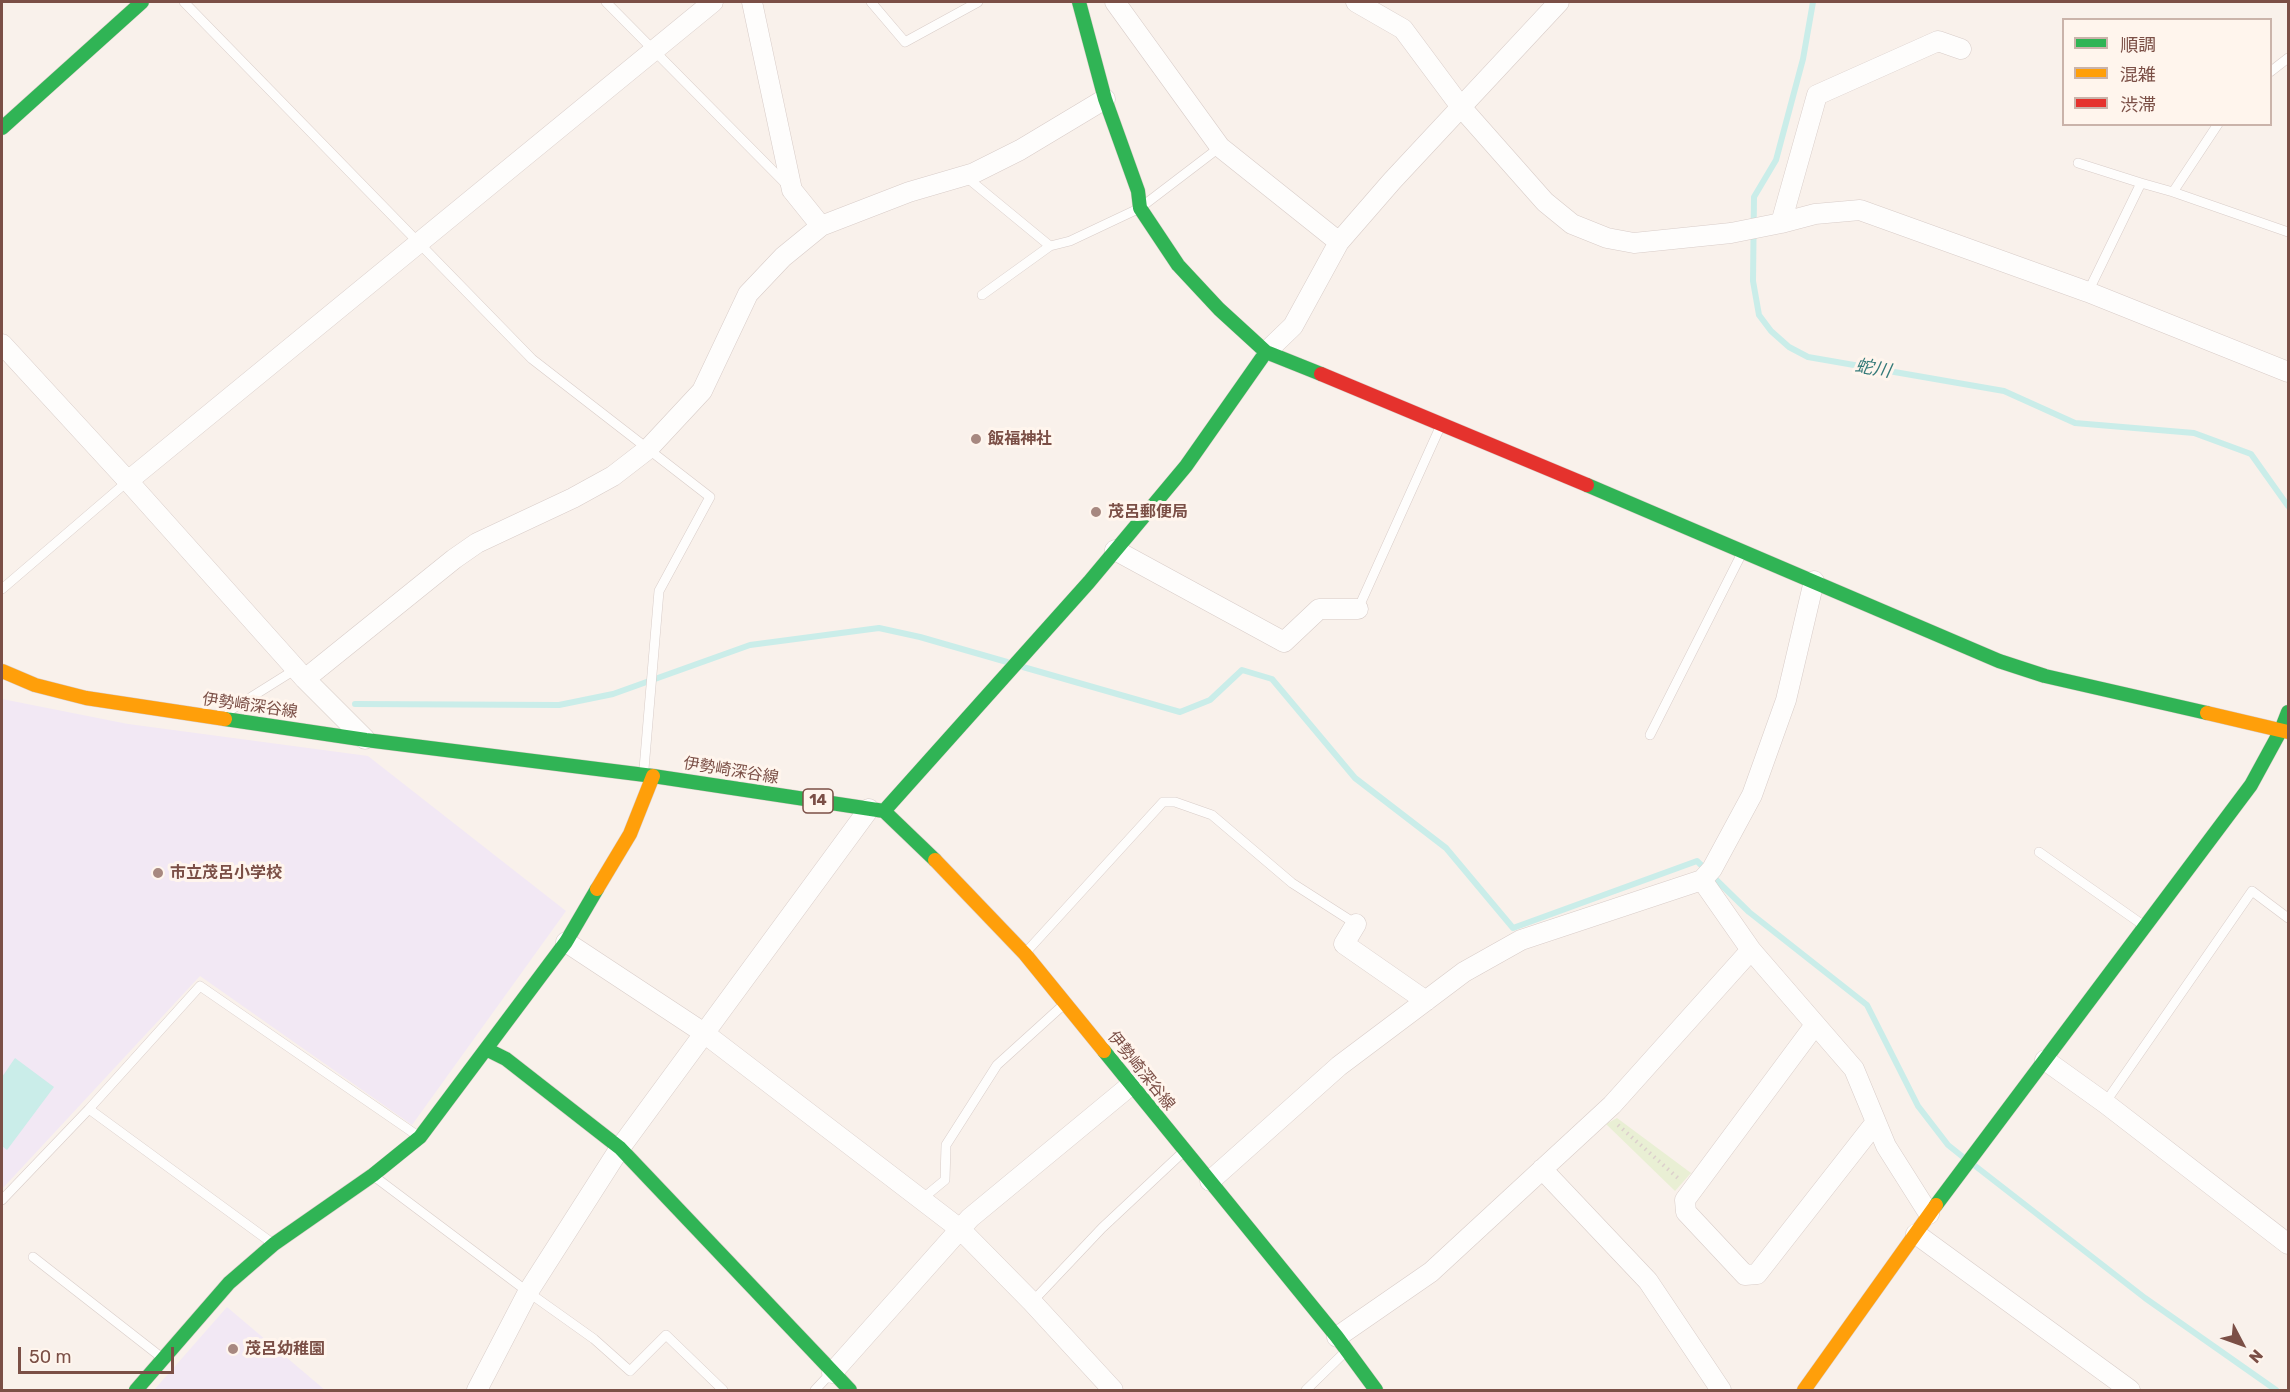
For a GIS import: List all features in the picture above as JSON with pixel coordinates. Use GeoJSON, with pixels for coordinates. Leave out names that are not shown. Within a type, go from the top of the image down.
{"type":"FeatureCollection","features":[{"type":"Feature","properties":{"kind":"street"},"geometry":{"type":"LineString","coordinates":[[2,128],[141,2]]}},
{"type":"Feature","properties":{"kind":"street"},"geometry":{"type":"LineString","coordinates":[[128,481],[713,2]]}},
{"type":"Feature","properties":{"kind":"street"},"geometry":{"type":"LineString","coordinates":[[752,2],[792,190],[821,226]]}},
{"type":"Feature","properties":{"kind":"street"},"geometry":{"type":"LineString","coordinates":[[1079,2],[1105,99],[1138,191],[1140,208],[1178,265],[1219,309],[1266,352],[1442,423],[1999,661],[2045,676],[2285,731]]}},
{"type":"Feature","properties":{"kind":"street"},"geometry":{"type":"LineString","coordinates":[[1114,2],[1220,147],[1339,242]]}},
{"type":"Feature","properties":{"kind":"street"},"geometry":{"type":"LineString","coordinates":[[1356,2],[1403,29],[1461,107],[1545,202],[1572,224],[1607,238],[1634,243],[1731,233],[1815,214],[1860,210],[2088,292],[2289,372]]}},
{"type":"Feature","properties":{"kind":"street"},"geometry":{"type":"LineString","coordinates":[[477,1390],[528,1292],[620,1148],[704,1033],[876,810],[1089,582],[1186,466],[1266,352],[1293,326],[1339,242],[1559,2]]}},
{"type":"Feature","properties":{"kind":"street"},"geometry":{"type":"LineString","coordinates":[[1781,223],[1817,95],[1938,41],[1961,49]]}},
{"type":"Feature","properties":{"kind":"street"},"geometry":{"type":"LineString","coordinates":[[300,674],[477,543],[573,498],[613,476],[648,449],[702,391],[748,294],[783,257],[821,226],[909,192],[965,176],[1020,150],[1105,99]]}},
{"type":"Feature","properties":{"kind":"street"},"geometry":{"type":"LineString","coordinates":[[2,344],[300,674],[366,740]]}},
{"type":"Feature","properties":{"kind":"street"},"geometry":{"type":"LineString","coordinates":[[1115,550],[1284,642],[1319,609],[1358,609]]}},
{"type":"Feature","properties":{"kind":"street"},"geometry":{"type":"LineString","coordinates":[[1210,1181],[1339,1066],[1464,972],[1521,940],[1702,880],[1712,869],[1752,795],[1786,699],[1814,581]]}},
{"type":"Feature","properties":{"kind":"street","name":"伊勢崎深谷線"},"geometry":{"type":"LineString","coordinates":[[2,671],[35,685],[86,698],[366,740],[648,775],[876,810],[922,847],[1025,954],[1342,1344],[1376,1390]]}},
{"type":"Feature","properties":{"kind":"street"},"geometry":{"type":"LineString","coordinates":[[1804,1390],[1929,1214],[2251,785],[2285,731],[2289,712]]}},
{"type":"Feature","properties":{"kind":"street"},"geometry":{"type":"LineString","coordinates":[[136,1390],[229,1283],[274,1245],[374,1175],[420,1137],[566,942],[630,834],[648,775]]}},
{"type":"Feature","properties":{"kind":"street"},"geometry":{"type":"LineString","coordinates":[[1702,880],[1751,950],[1854,1069],[1886,1146],[1929,1214]]}},
{"type":"Feature","properties":{"kind":"street"},"geometry":{"type":"LineString","coordinates":[[1356,924],[1344,944],[1426,1001]]}},
{"type":"Feature","properties":{"kind":"street"},"geometry":{"type":"LineString","coordinates":[[566,942],[704,1033],[960,1229],[1032,1302],[1113,1390]]}},
{"type":"Feature","properties":{"kind":"street"},"geometry":{"type":"LineString","coordinates":[[1342,1344],[1431,1272],[1604,1112],[1751,950]]}},
{"type":"Feature","properties":{"kind":"street"},"geometry":{"type":"LineString","coordinates":[[1815,1025],[1685,1200],[1686,1212],[1745,1275],[1757,1274],[1876,1122]]}},
{"type":"Feature","properties":{"kind":"street"},"geometry":{"type":"LineString","coordinates":[[486,1049],[506,1059],[577,1112],[620,1148],[850,1390]]}},
{"type":"Feature","properties":{"kind":"street"},"geometry":{"type":"LineString","coordinates":[[2045,1060],[2289,1244]]}},
{"type":"Feature","properties":{"kind":"street"},"geometry":{"type":"LineString","coordinates":[[832,1373],[970,1218],[1131,1085]]}},
{"type":"Feature","properties":{"kind":"street"},"geometry":{"type":"LineString","coordinates":[[1542,1169],[1648,1281],[1721,1390]]}},
{"type":"Feature","properties":{"kind":"street"},"geometry":{"type":"LineString","coordinates":[[1916,1234],[2130,1390]]}},
{"type":"Feature","properties":{"kind":"lane"},"geometry":{"type":"LineString","coordinates":[[184,2],[532,358],[710,497],[659,591],[648,775]]}},
{"type":"Feature","properties":{"kind":"lane"},"geometry":{"type":"LineString","coordinates":[[606,2],[792,190]]}},
{"type":"Feature","properties":{"kind":"lane"},"geometry":{"type":"LineString","coordinates":[[872,2],[905,42],[978,2]]}},
{"type":"Feature","properties":{"kind":"lane"},"geometry":{"type":"LineString","coordinates":[[2272,71],[2289,58]]}},
{"type":"Feature","properties":{"kind":"lane"},"geometry":{"type":"LineString","coordinates":[[2173,192],[2217,126]]}},
{"type":"Feature","properties":{"kind":"lane"},"geometry":{"type":"LineString","coordinates":[[982,295],[1050,246],[1070,241],[1140,208],[1220,147]]}},
{"type":"Feature","properties":{"kind":"lane"},"geometry":{"type":"LineString","coordinates":[[2078,163],[2173,192],[2289,232]]}},
{"type":"Feature","properties":{"kind":"lane"},"geometry":{"type":"LineString","coordinates":[[965,176],[1050,246]]}},
{"type":"Feature","properties":{"kind":"lane"},"geometry":{"type":"LineString","coordinates":[[2088,292],[2141,183]]}},
{"type":"Feature","properties":{"kind":"lane"},"geometry":{"type":"LineString","coordinates":[[1358,609],[1442,423]]}},
{"type":"Feature","properties":{"kind":"lane"},"geometry":{"type":"LineString","coordinates":[[2,589],[128,481]]}},
{"type":"Feature","properties":{"kind":"lane"},"geometry":{"type":"LineString","coordinates":[[1650,735],[1743,550]]}},
{"type":"Feature","properties":{"kind":"lane"},"geometry":{"type":"LineString","coordinates":[[217,718],[300,674]]}},
{"type":"Feature","properties":{"kind":"lane"},"geometry":{"type":"LineString","coordinates":[[1025,954],[1163,802],[1175,802],[1212,815],[1292,883],[1356,924]]}},
{"type":"Feature","properties":{"kind":"lane"},"geometry":{"type":"LineString","coordinates":[[2038,852],[2145,926]]}},
{"type":"Feature","properties":{"kind":"lane"},"geometry":{"type":"LineString","coordinates":[[2105,1103],[2252,891],[2289,918]]}},
{"type":"Feature","properties":{"kind":"lane"},"geometry":{"type":"LineString","coordinates":[[2,1200],[89,1109],[200,986],[420,1137]]}},
{"type":"Feature","properties":{"kind":"lane"},"geometry":{"type":"LineString","coordinates":[[921,1200],[945,1180],[946,1145],[997,1065],[1065,1003]]}},
{"type":"Feature","properties":{"kind":"lane"},"geometry":{"type":"LineString","coordinates":[[89,1109],[274,1245]]}},
{"type":"Feature","properties":{"kind":"lane"},"geometry":{"type":"LineString","coordinates":[[1032,1302],[1102,1228],[1185,1151]]}},
{"type":"Feature","properties":{"kind":"lane"},"geometry":{"type":"LineString","coordinates":[[374,1175],[528,1292],[594,1338],[630,1371],[666,1335],[723,1390]]}},
{"type":"Feature","properties":{"kind":"lane"},"geometry":{"type":"LineString","coordinates":[[33,1257],[163,1359]]}},
{"type":"Feature","properties":{"kind":"lane"},"geometry":{"type":"LineString","coordinates":[[1306,1390],[1342,1344]]}},
{"type":"Feature","properties":{"kind":"lane"},"geometry":{"type":"LineString","coordinates":[[815,1390],[832,1373]]}},
{"type":"Feature","properties":{"kind":"path"},"geometry":{"type":"LineString","coordinates":[[1604,1112],[1692,1190]]}},
{"type":"Feature","properties":{"kind":"shaded area"},"geometry":{"type":"Polygon","coordinates":[[[2,699],[128,724],[368,756],[566,911],[412,1125],[200,976],[2,1189],[2,699]]]}},
{"type":"Feature","properties":{"kind":"shaded area","name":"茂呂幼稚園"},"geometry":{"type":"Polygon","coordinates":[[[227,1307],[325,1390],[154,1390],[227,1307]]]}},
{"type":"Feature","properties":{"kind":"green space"},"geometry":{"type":"Polygon","coordinates":[[[1617,1118],[1691,1173],[1675,1191],[1606,1124],[1617,1118]]]}},
{"type":"Feature","properties":{"kind":"water"},"geometry":{"type":"Polygon","coordinates":[[[15,1058],[54,1087],[7,1150],[2,1146],[2,1077],[15,1058]]]}},
{"type":"Feature","properties":{"kind":"waterway","name":"蛇川"},"geometry":{"type":"LineString","coordinates":[[1813,2],[1803,59],[1776,160],[1754,197],[1753,281],[1759,315],[1771,331],[1789,347],[1808,357],[2004,391],[2075,423],[2194,433],[2251,454],[2288,506]]}},
{"type":"Feature","properties":{"kind":"waterway"},"geometry":{"type":"LineString","coordinates":[[355,704],[559,705],[613,694],[750,645],[879,628],[920,637],[1007,662]]}},
{"type":"Feature","properties":{"kind":"waterway"},"geometry":{"type":"LineString","coordinates":[[1023,667],[1180,712],[1210,700],[1242,670],[1272,679],[1355,778],[1446,848],[1513,928],[1697,861],[1749,912],[1867,1005],[1918,1106],[1948,1145],[1963,1157]]}},
{"type":"Feature","properties":{"kind":"waterway"},"geometry":{"type":"LineString","coordinates":[[1974,1165],[2145,1298],[2276,1390]]}},
{"type":"Feature","properties":{"kind":"traffic: fast"},"geometry":{"type":"LineString","coordinates":[[2,128],[142,2]]}},
{"type":"Feature","properties":{"kind":"traffic: fast"},"geometry":{"type":"LineString","coordinates":[[1079,2],[1105,99],[1138,191],[1140,208],[1178,265],[1219,309],[1266,352],[1321,374]]}},
{"type":"Feature","properties":{"kind":"traffic: fast"},"geometry":{"type":"LineString","coordinates":[[884,811],[1089,582],[1186,466],[1266,352]]}},
{"type":"Feature","properties":{"kind":"traffic: fast"},"geometry":{"type":"LineString","coordinates":[[1587,485],[1999,661],[2045,676],[2207,713]]}},
{"type":"Feature","properties":{"kind":"traffic: fast"},"geometry":{"type":"LineString","coordinates":[[1936,1205],[2251,785],[2281,730],[2288,712]]}},
{"type":"Feature","properties":{"kind":"traffic: fast"},"geometry":{"type":"LineString","coordinates":[[225,719],[366,740],[653,776],[884,811],[935,860]]}},
{"type":"Feature","properties":{"kind":"traffic: fast"},"geometry":{"type":"LineString","coordinates":[[136,1390],[229,1283],[274,1244],[373,1175],[420,1137],[566,942],[597,889]]}},
{"type":"Feature","properties":{"kind":"traffic: fast"},"geometry":{"type":"LineString","coordinates":[[486,1049],[506,1059],[620,1148],[850,1390]]}},
{"type":"Feature","properties":{"kind":"traffic: fast"},"geometry":{"type":"LineString","coordinates":[[1104,1051],[1337,1337],[1376,1390]]}},
{"type":"Feature","properties":{"kind":"traffic: slow"},"geometry":{"type":"LineString","coordinates":[[2,671],[35,685],[86,698],[225,719]]}},
{"type":"Feature","properties":{"kind":"traffic: slow"},"geometry":{"type":"LineString","coordinates":[[2207,713],[2288,732]]}},
{"type":"Feature","properties":{"kind":"traffic: slow"},"geometry":{"type":"LineString","coordinates":[[597,889],[630,834],[653,776]]}},
{"type":"Feature","properties":{"kind":"traffic: slow"},"geometry":{"type":"LineString","coordinates":[[935,860],[1025,954],[1104,1051]]}},
{"type":"Feature","properties":{"kind":"traffic: slow"},"geometry":{"type":"LineString","coordinates":[[1804,1390],[1936,1205]]}},
{"type":"Feature","properties":{"kind":"traffic: jam"},"geometry":{"type":"LineString","coordinates":[[1321,374],[1587,485]]}},
{"type":"Feature","properties":{"kind":"place","name":"飯福神社"},"geometry":{"type":"Point","coordinates":[976,439]}},
{"type":"Feature","properties":{"kind":"place","name":"茂呂郵便局"},"geometry":{"type":"Point","coordinates":[1096,512]}},
{"type":"Feature","properties":{"kind":"place","name":"市立茂呂小学校"},"geometry":{"type":"Point","coordinates":[158,873]}},
{"type":"Feature","properties":{"kind":"place","name":"茂呂幼稚園"},"geometry":{"type":"Point","coordinates":[233,1349]}}]}
